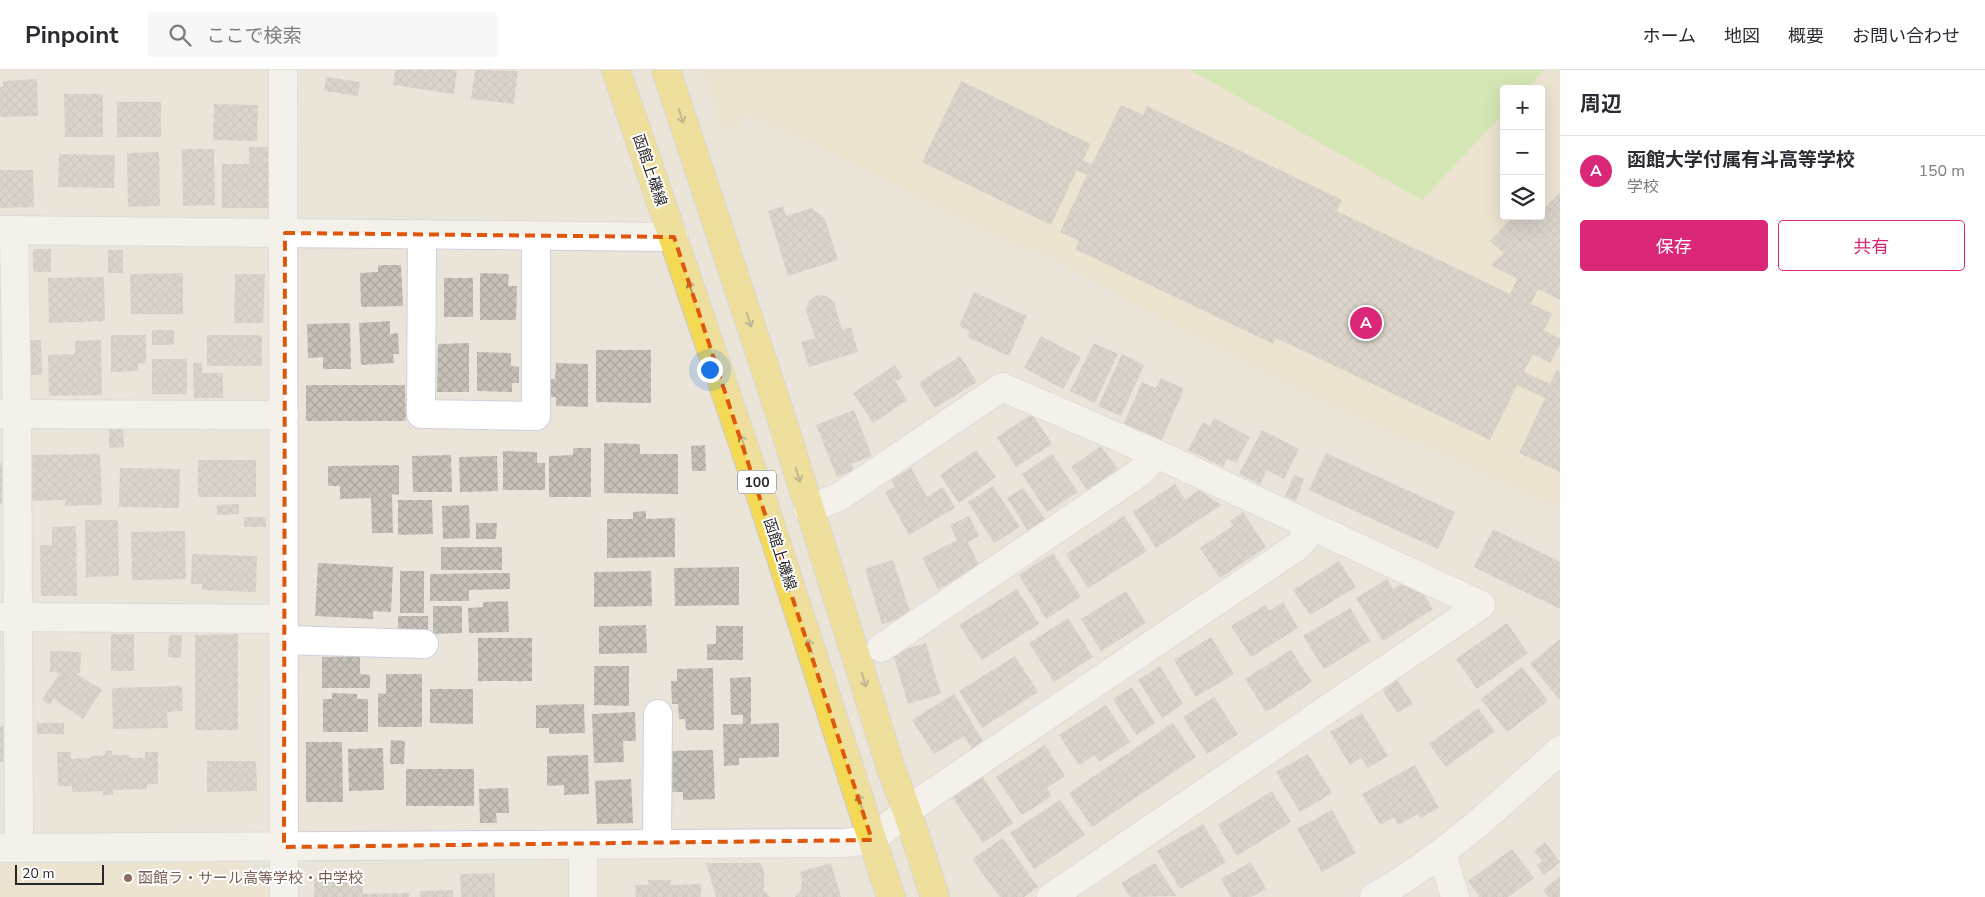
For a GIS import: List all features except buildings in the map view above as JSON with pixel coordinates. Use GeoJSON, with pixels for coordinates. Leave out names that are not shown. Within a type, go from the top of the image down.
{"type":"FeatureCollection","features":[{"type":"Feature","properties":{"kind":"main road","name":"函館上磯線"},"geometry":{"type":"LineString","coordinates":[[616,70],[764,505],[891,897]]}},
{"type":"Feature","properties":{"kind":"main road","name":"100"},"geometry":{"type":"LineString","coordinates":[[666,70],[779,411],[808,509],[891,768],[907,810],[935,897]]}},
{"type":"Feature","properties":{"kind":"street"},"geometry":{"type":"LineString","coordinates":[[284,70],[284,897]]}},
{"type":"Feature","properties":{"kind":"street"},"geometry":{"type":"LineString","coordinates":[[674,236],[7,230],[9,848],[844,843],[872,840],[907,810],[1298,546],[1314,527]]}},
{"type":"Feature","properties":{"kind":"street"},"geometry":{"type":"LineString","coordinates":[[422,234],[421,414],[536,416],[536,236]]}},
{"type":"Feature","properties":{"kind":"street"},"geometry":{"type":"LineString","coordinates":[[808,509],[839,497],[1002,387],[1157,454],[1481,605],[1051,897]]}},
{"type":"Feature","properties":{"kind":"street"},"geometry":{"type":"LineString","coordinates":[[9,414],[284,415]]}},
{"type":"Feature","properties":{"kind":"street"},"geometry":{"type":"LineString","coordinates":[[881,648],[1139,473],[1157,454]]}},
{"type":"Feature","properties":{"kind":"street"},"geometry":{"type":"LineString","coordinates":[[9,617],[283,630],[424,644]]}},
{"type":"Feature","properties":{"kind":"street"},"geometry":{"type":"LineString","coordinates":[[657,844],[658,714]]}},
{"type":"Feature","properties":{"kind":"street"},"geometry":{"type":"LineString","coordinates":[[1374,897],[1442,853],[1503,803],[1560,750]]}},
{"type":"Feature","properties":{"kind":"street"},"geometry":{"type":"LineString","coordinates":[[583,845],[583,897]]}},
{"type":"Feature","properties":{"kind":"street"},"geometry":{"type":"LineString","coordinates":[[1442,853],[1455,897]]}},
{"type":"Feature","properties":{"kind":"highlighted area"},"geometry":{"type":"Polygon","coordinates":[[[285,233],[674,237],[872,840],[284,847],[285,233]]]}},
{"type":"Feature","properties":{"kind":"shaded area"},"geometry":{"type":"Polygon","coordinates":[[[705,70],[1560,70],[1560,509],[1303,392],[1040,254],[996,236],[815,144],[743,114],[737,133],[719,125],[705,70]]]}},
{"type":"Feature","properties":{"kind":"shaded area","name":"函館ラ・サール高等学校・中学校"},"geometry":{"type":"Polygon","coordinates":[[[240,862],[271,892],[271,897],[0,897],[0,864],[240,862]]]}},
{"type":"Feature","properties":{"kind":"green space"},"geometry":{"type":"Polygon","coordinates":[[[1190,70],[1544,70],[1531,85],[1500,85],[1500,117],[1422,200],[1190,70]]]}},
{"type":"Feature","properties":{"kind":"place","name":"函館大学付属有斗高等学校"},"geometry":{"type":"Point","coordinates":[1366,323]}},
{"type":"Feature","properties":{"kind":"place","name":"函館ラ・サール高等学校・中学校"},"geometry":{"type":"Point","coordinates":[128,878]}}]}
